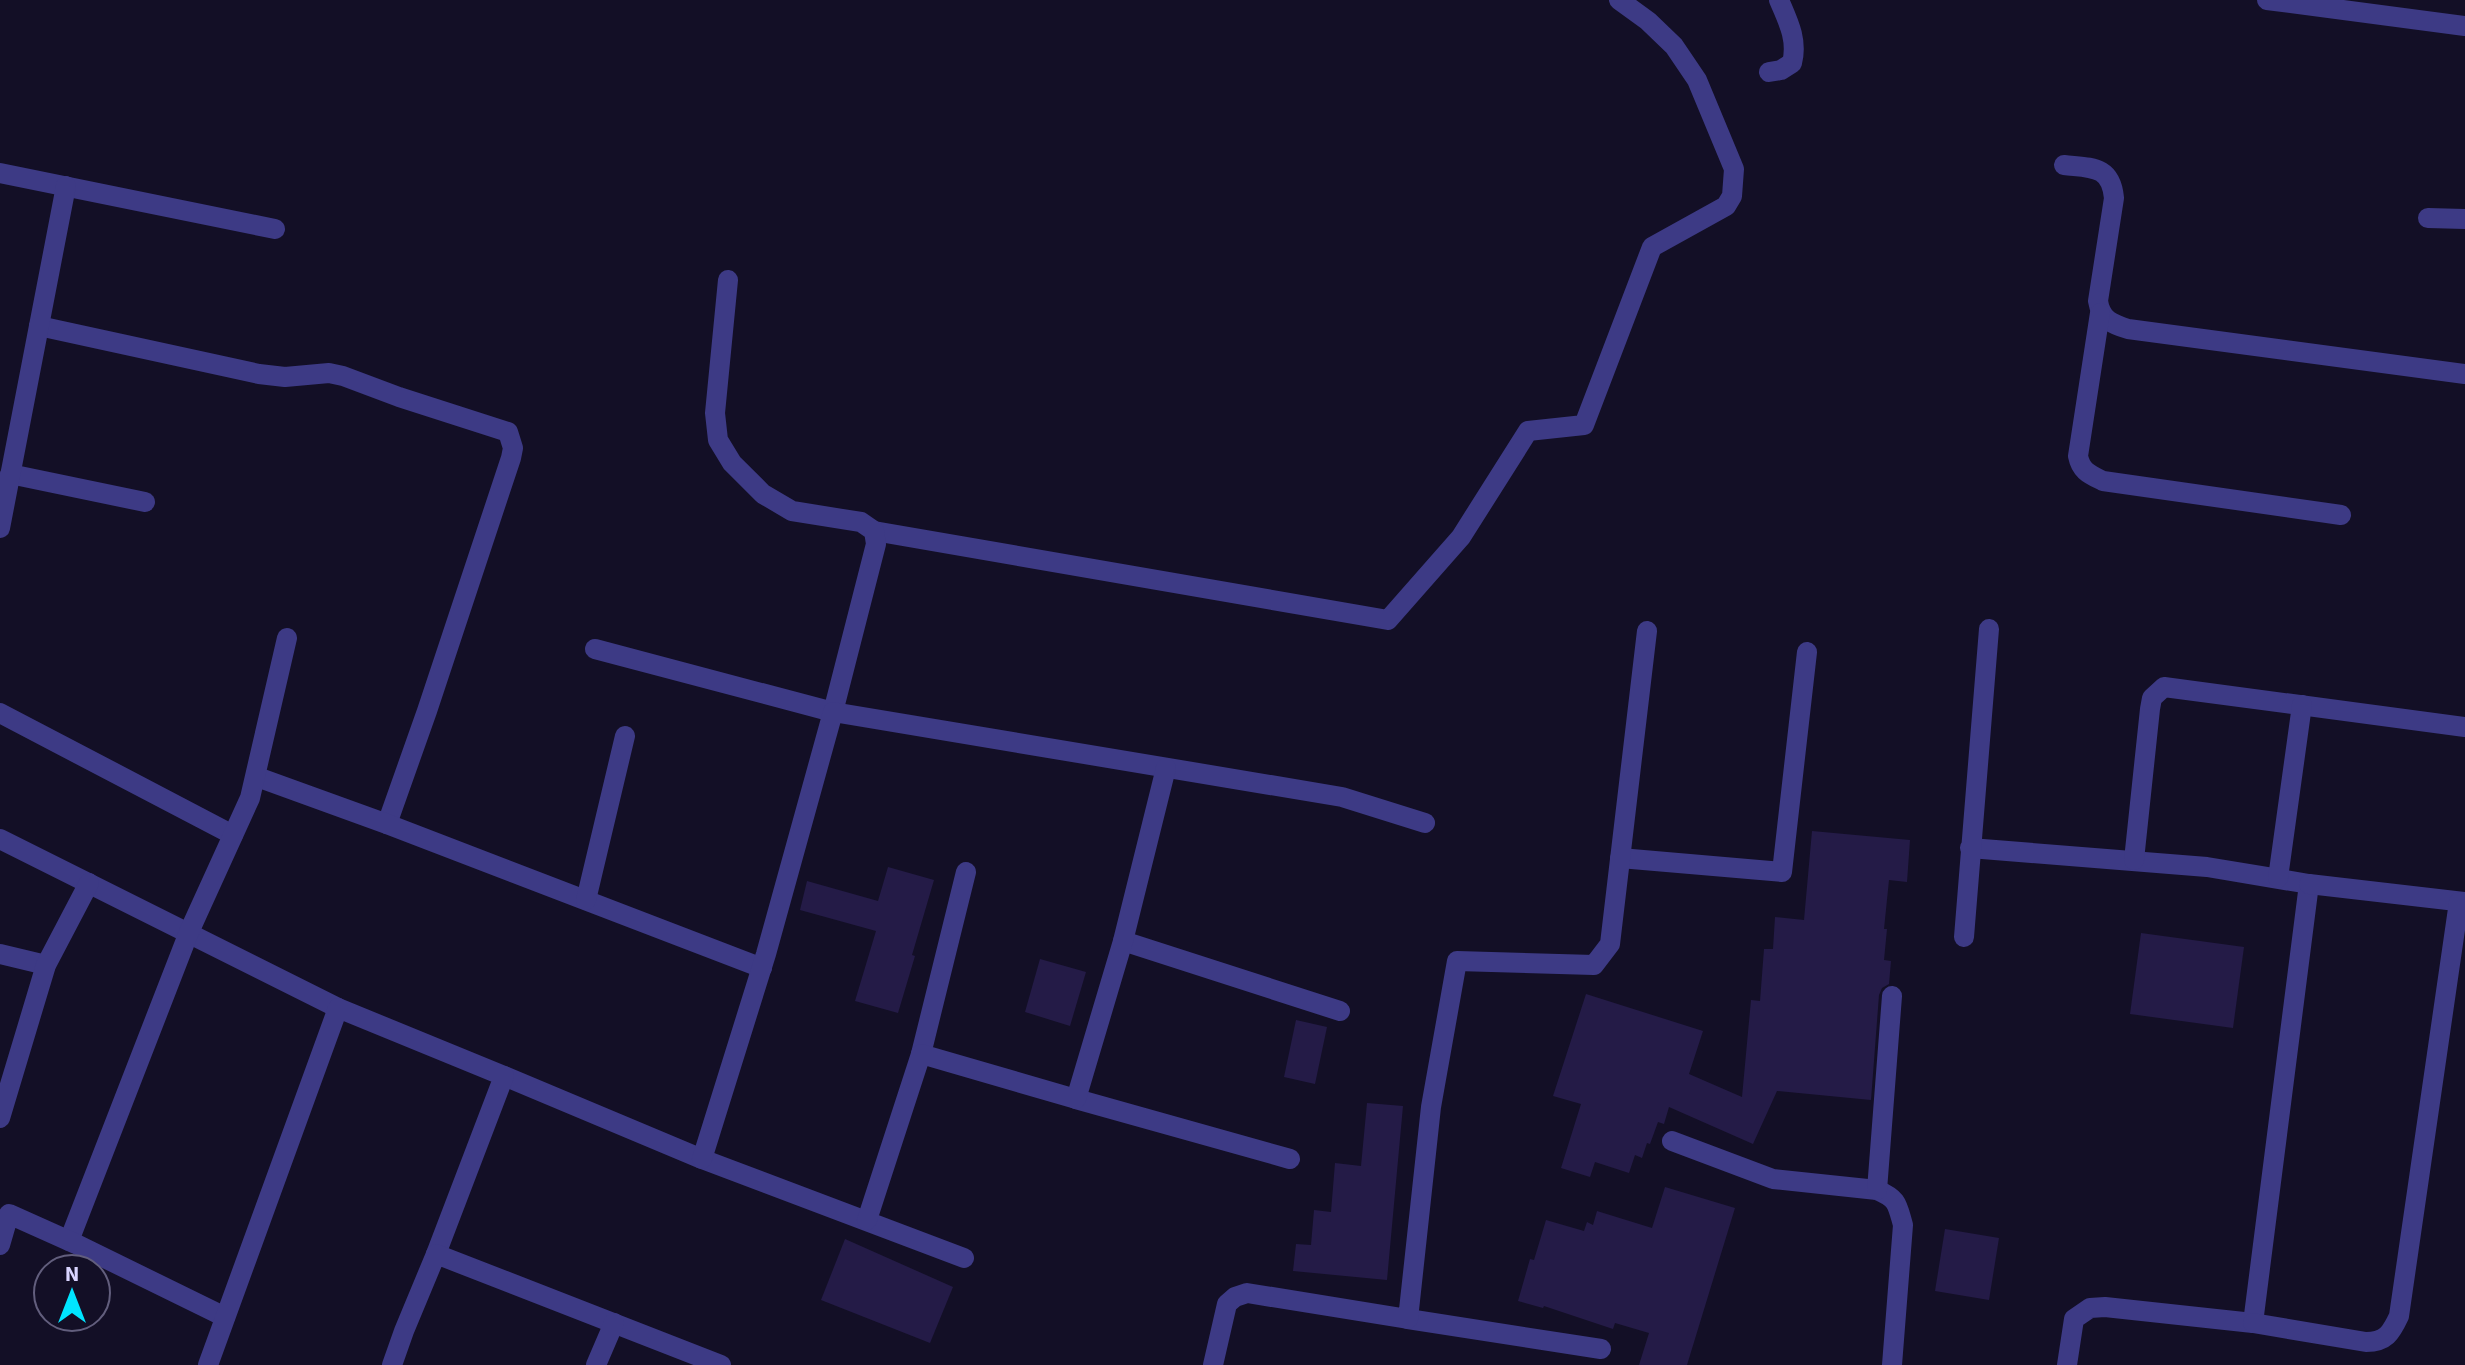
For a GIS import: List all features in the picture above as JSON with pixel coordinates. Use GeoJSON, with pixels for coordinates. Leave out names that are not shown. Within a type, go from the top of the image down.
{"type":"FeatureCollection","features":[{"type":"Feature","properties":{"kind":"street"},"geometry":{"type":"LineString","coordinates":[[728,280],[715,413],[718,440],[732,463],[763,494],[792,511],[861,522],[874,531],[1388,620],[1461,537],[1528,431],[1584,425],[1652,247],[1726,206],[1732,196],[1734,169],[1697,80],[1674,46],[1648,21],[1619,0]]}},
{"type":"Feature","properties":{"kind":"street"},"geometry":{"type":"LineString","coordinates":[[1769,72],[1781,70],[1792,63],[1796,50],[1779,0]]}},
{"type":"Feature","properties":{"kind":"street"},"geometry":{"type":"LineString","coordinates":[[2267,0],[2465,26]]}},
{"type":"Feature","properties":{"kind":"street"},"geometry":{"type":"LineString","coordinates":[[2064,165],[2093,168],[2105,173],[2113,184],[2114,198],[2078,456],[2081,467],[2103,481],[2341,515]]}},
{"type":"Feature","properties":{"kind":"street"},"geometry":{"type":"LineString","coordinates":[[0,173],[275,229]]}},
{"type":"Feature","properties":{"kind":"street"},"geometry":{"type":"LineString","coordinates":[[0,528],[66,186]]}},
{"type":"Feature","properties":{"kind":"street"},"geometry":{"type":"LineString","coordinates":[[2428,218],[2465,219]]}},
{"type":"Feature","properties":{"kind":"street"},"geometry":{"type":"LineString","coordinates":[[2100,313],[2112,324],[2128,329],[2465,374]]}},
{"type":"Feature","properties":{"kind":"street"},"geometry":{"type":"LineString","coordinates":[[39,326],[259,374],[285,377],[329,373],[508,432],[512,438],[511,458],[387,824]]}},
{"type":"Feature","properties":{"kind":"street"},"geometry":{"type":"LineString","coordinates":[[10,474],[145,502]]}},
{"type":"Feature","properties":{"kind":"street"},"geometry":{"type":"LineString","coordinates":[[702,1159],[762,968],[833,712],[876,544],[874,531]]}},
{"type":"Feature","properties":{"kind":"street"},"geometry":{"type":"LineString","coordinates":[[1964,937],[1989,629]]}},
{"type":"Feature","properties":{"kind":"street"},"geometry":{"type":"LineString","coordinates":[[1408,1319],[1431,1107],[1457,961],[1594,965],[1610,944],[1647,631]]}},
{"type":"Feature","properties":{"kind":"street"},"geometry":{"type":"LineString","coordinates":[[69,1241],[189,932],[250,798],[287,638]]}},
{"type":"Feature","properties":{"kind":"street"},"geometry":{"type":"LineString","coordinates":[[595,649],[833,712],[1342,797],[1425,823]]}},
{"type":"Feature","properties":{"kind":"street"},"geometry":{"type":"LineString","coordinates":[[1620,858],[1782,872],[1807,652]]}},
{"type":"Feature","properties":{"kind":"street"},"geometry":{"type":"LineString","coordinates":[[2134,860],[2150,709],[2152,698],[2164,687],[2465,727]]}},
{"type":"Feature","properties":{"kind":"street"},"geometry":{"type":"LineString","coordinates":[[2278,878],[2302,705]]}},
{"type":"Feature","properties":{"kind":"street"},"geometry":{"type":"LineString","coordinates":[[0,713],[233,835]]}},
{"type":"Feature","properties":{"kind":"street"},"geometry":{"type":"LineString","coordinates":[[586,900],[625,736]]}},
{"type":"Feature","properties":{"kind":"street"},"geometry":{"type":"LineString","coordinates":[[1076,1099],[1123,941],[1166,768]]}},
{"type":"Feature","properties":{"kind":"street"},"geometry":{"type":"LineString","coordinates":[[257,777],[762,968]]}},
{"type":"Feature","properties":{"kind":"street"},"geometry":{"type":"LineString","coordinates":[[0,839],[338,1008],[702,1159],[964,1258]]}},
{"type":"Feature","properties":{"kind":"street"},"geometry":{"type":"LineString","coordinates":[[1970,848],[2207,867],[2309,884],[2462,902],[2399,1316],[2386,1338],[2366,1342],[2253,1323],[2090,1308],[2074,1319],[2067,1365]]}},
{"type":"Feature","properties":{"kind":"street"},"geometry":{"type":"LineString","coordinates":[[867,1220],[921,1054],[966,872]]}},
{"type":"Feature","properties":{"kind":"street"},"geometry":{"type":"LineString","coordinates":[[0,1118],[9,1061],[46,965],[89,883]]}},
{"type":"Feature","properties":{"kind":"street"},"geometry":{"type":"LineString","coordinates":[[2253,1323],[2309,884]]}},
{"type":"Feature","properties":{"kind":"street"},"geometry":{"type":"LineString","coordinates":[[1123,941],[1340,1011]]}},
{"type":"Feature","properties":{"kind":"street"},"geometry":{"type":"LineString","coordinates":[[0,954],[46,965]]}},
{"type":"Feature","properties":{"kind":"street"},"geometry":{"type":"LineString","coordinates":[[1877,1190],[1892,996]]}},
{"type":"Feature","properties":{"kind":"street"},"geometry":{"type":"LineString","coordinates":[[208,1365],[338,1008]]}},
{"type":"Feature","properties":{"kind":"street"},"geometry":{"type":"LineString","coordinates":[[921,1054],[1290,1159]]}},
{"type":"Feature","properties":{"kind":"street"},"geometry":{"type":"LineString","coordinates":[[392,1365],[504,1076]]}},
{"type":"Feature","properties":{"kind":"street"},"geometry":{"type":"LineString","coordinates":[[1672,1141],[1773,1179],[1877,1190],[1892,1197],[1898,1205],[1903,1225],[1892,1365]]}},
{"type":"Feature","properties":{"kind":"street"},"geometry":{"type":"LineString","coordinates":[[0,1245],[5,1212],[225,1317]]}},
{"type":"Feature","properties":{"kind":"street"},"geometry":{"type":"LineString","coordinates":[[436,1254],[721,1365]]}},
{"type":"Feature","properties":{"kind":"street"},"geometry":{"type":"LineString","coordinates":[[1213,1365],[1227,1304],[1247,1293],[1601,1349]]}},
{"type":"Feature","properties":{"kind":"street"},"geometry":{"type":"LineString","coordinates":[[596,1365],[614,1323]]}},
{"type":"Feature","properties":{"kind":"building"},"geometry":{"type":"Polygon","coordinates":[[[1812,831],[1910,840],[1907,882],[1889,880],[1884,960],[1891,961],[1889,984],[1882,988],[1879,995],[1871,1100],[1777,1091],[1753,1144],[1669,1107],[1664,1124],[1658,1122],[1650,1144],[1647,1143],[1642,1158],[1635,1155],[1629,1173],[1595,1162],[1590,1177],[1561,1168],[1581,1104],[1553,1096],[1586,994],[1703,1031],[1689,1074],[1742,1097],[1751,1000],[1760,1001],[1764,949],[1773,949],[1775,917],[1804,920],[1812,831]]]}},
{"type":"Feature","properties":{"kind":"building"},"geometry":{"type":"Polygon","coordinates":[[[888,867],[934,880],[898,1013],[855,1001],[876,931],[800,910],[807,881],[878,901],[888,867]]]}},
{"type":"Feature","properties":{"kind":"building"},"geometry":{"type":"Polygon","coordinates":[[[2141,933],[2244,947],[2233,1028],[2130,1014],[2141,933]]]}},
{"type":"Feature","properties":{"kind":"building"},"geometry":{"type":"Polygon","coordinates":[[[1040,959],[1086,972],[1070,1026],[1025,1012],[1040,959]]]}},
{"type":"Feature","properties":{"kind":"building"},"geometry":{"type":"Polygon","coordinates":[[[1296,1020],[1327,1027],[1315,1084],[1284,1077],[1296,1020]]]}},
{"type":"Feature","properties":{"kind":"building"},"geometry":{"type":"Polygon","coordinates":[[[1367,1103],[1403,1106],[1387,1280],[1293,1271],[1296,1244],[1311,1245],[1314,1210],[1331,1212],[1335,1163],[1361,1166],[1367,1103]]]}},
{"type":"Feature","properties":{"kind":"building"},"geometry":{"type":"Polygon","coordinates":[[[1665,1187],[1735,1208],[1687,1365],[1639,1365],[1649,1333],[1615,1323],[1613,1329],[1544,1306],[1518,1301],[1546,1220],[1584,1231],[1587,1222],[1593,1225],[1597,1211],[1652,1228],[1665,1187]]]}},
{"type":"Feature","properties":{"kind":"building"},"geometry":{"type":"Polygon","coordinates":[[[1945,1229],[1999,1238],[1989,1300],[1935,1291],[1945,1229]]]}},
{"type":"Feature","properties":{"kind":"building"},"geometry":{"type":"Polygon","coordinates":[[[845,1239],[953,1287],[930,1343],[821,1300],[845,1239]]]}}]}
